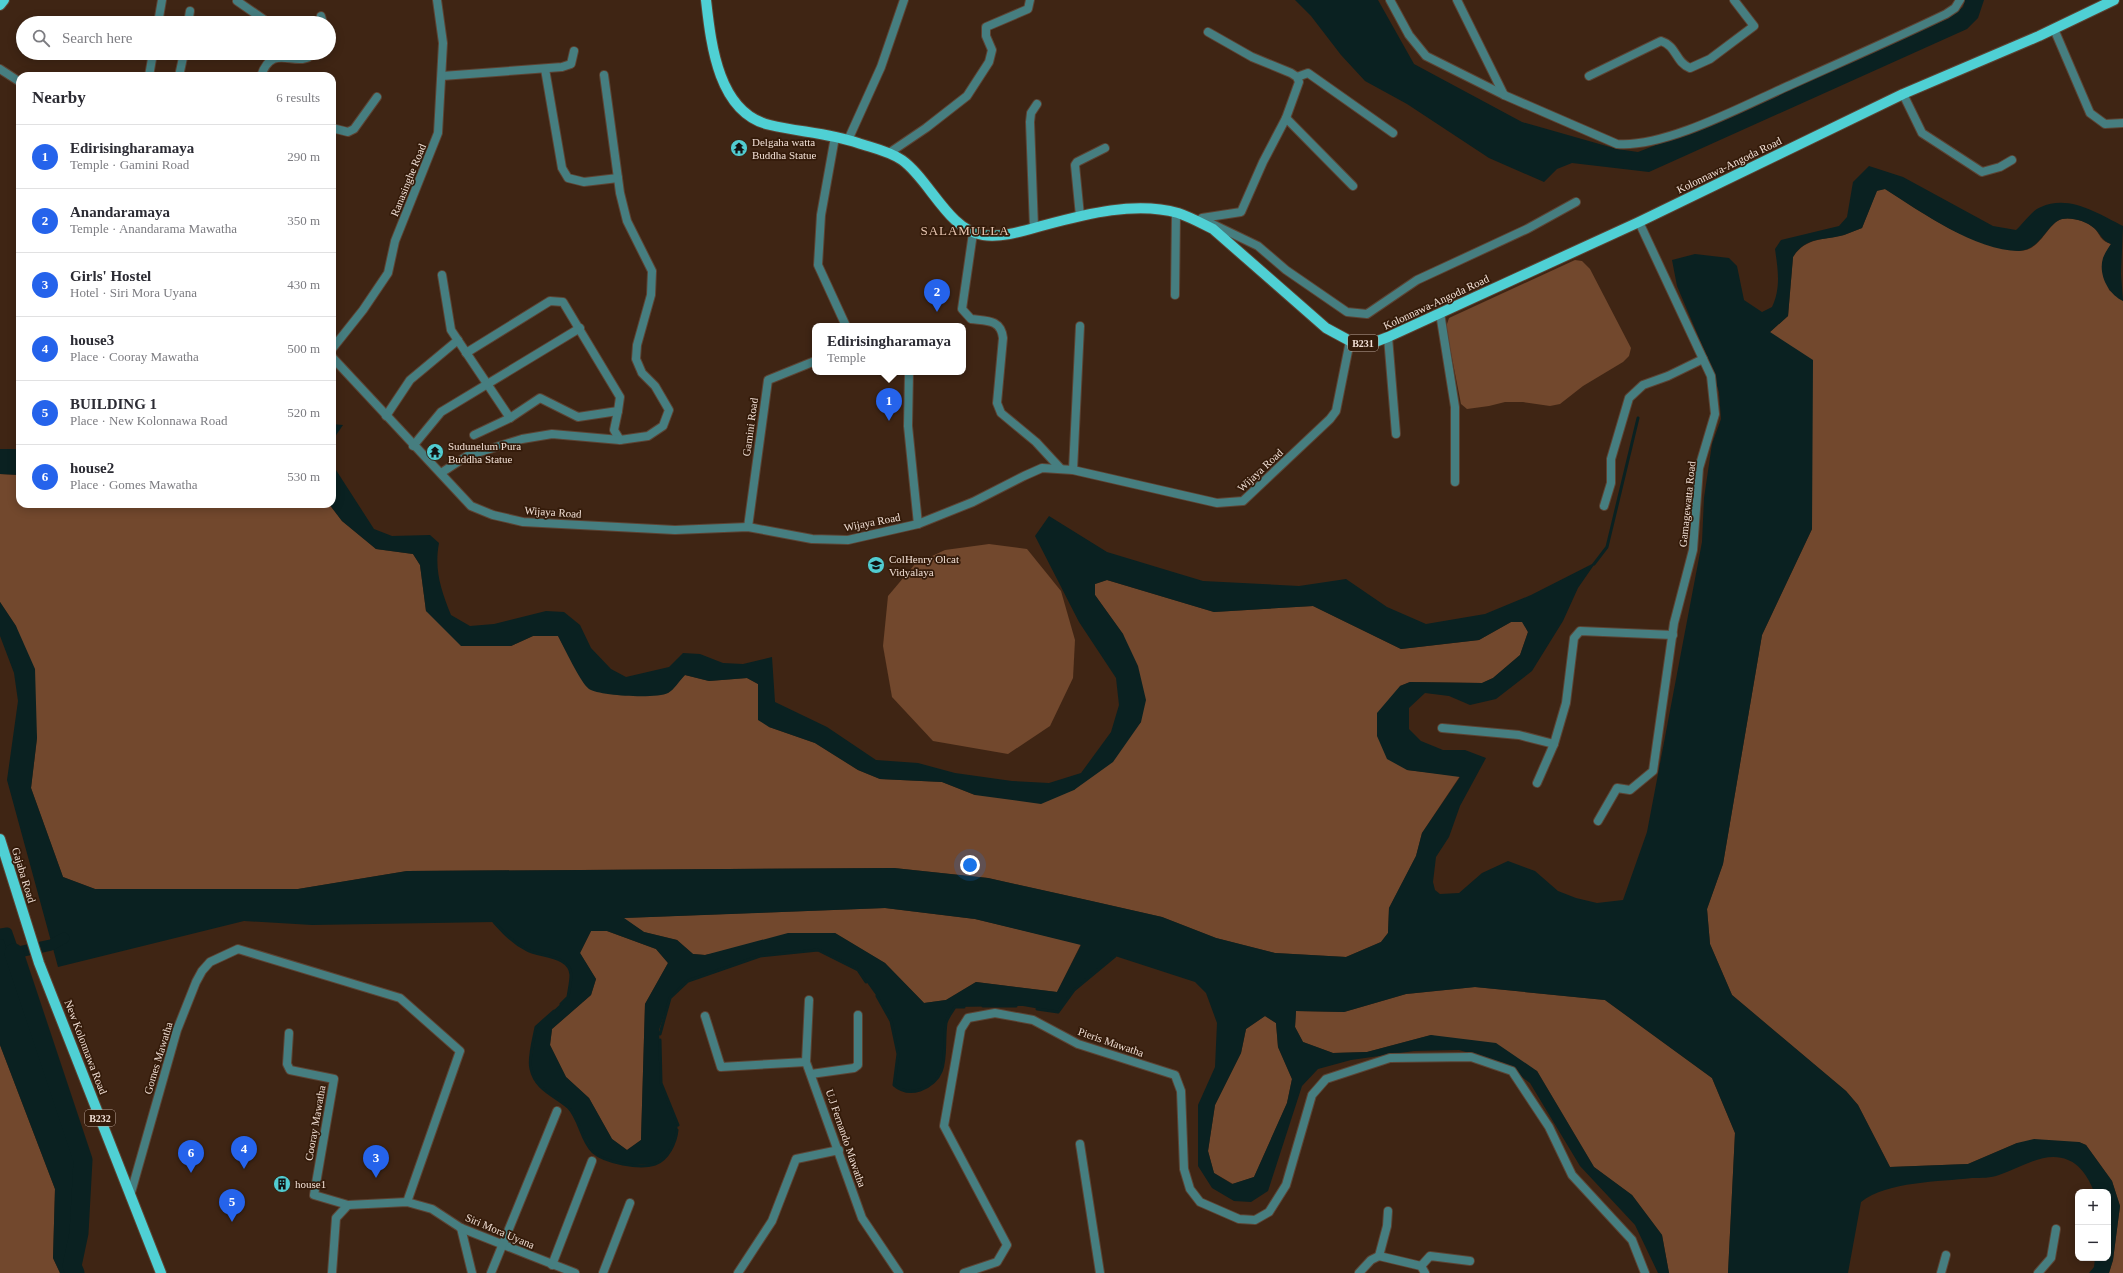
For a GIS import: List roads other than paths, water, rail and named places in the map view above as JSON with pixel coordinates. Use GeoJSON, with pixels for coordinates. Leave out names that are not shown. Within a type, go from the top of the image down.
{"type":"FeatureCollection","features":[{"type":"Feature","properties":{"kind":"main road"},"geometry":{"type":"LineString","coordinates":[[0,5],[4,0]]}},
{"type":"Feature","properties":{"kind":"main road","name":"Kolonnawa-Angoda Road"},"geometry":{"type":"LineString","coordinates":[[706,0],[710,38],[717,64],[734,101],[752,118],[769,125],[848,140],[889,153],[910,166],[946,210],[961,224],[974,233],[990,236],[1034,228],[1080,216],[1111,210],[1136,209],[1176,213],[1197,219],[1213,229],[1326,328],[1350,341],[1375,342],[1639,222],[1903,94],[2054,29],[2114,0]]}},
{"type":"Feature","properties":{"kind":"main road","name":"Gajaba Road"},"geometry":{"type":"LineString","coordinates":[[0,839],[24,918]]}},
{"type":"Feature","properties":{"kind":"main road","name":"New Kolonnawa Road"},"geometry":{"type":"LineString","coordinates":[[24,918],[39,963],[161,1273]]}},
{"type":"Feature","properties":{"kind":"street"},"geometry":{"type":"LineString","coordinates":[[159,16],[162,0]]}},
{"type":"Feature","properties":{"kind":"street","name":"Ranasinghe Road"},"geometry":{"type":"LineString","coordinates":[[336,344],[363,310],[388,273],[395,241],[438,133],[443,43],[437,0]]}},
{"type":"Feature","properties":{"kind":"street"},"geometry":{"type":"LineString","coordinates":[[889,153],[926,128],[967,96],[989,62],[992,50],[986,36],[986,27],[1028,9],[1030,0]]}},
{"type":"Feature","properties":{"kind":"street"},"geometry":{"type":"LineString","coordinates":[[1390,0],[1409,35],[1426,56],[1504,96],[1616,144],[1627,145],[1672,136],[1734,110],[1946,14],[1955,8],[1960,0]]}},
{"type":"Feature","properties":{"kind":"street"},"geometry":{"type":"LineString","coordinates":[[1457,0],[1504,96]]}},
{"type":"Feature","properties":{"kind":"street"},"geometry":{"type":"LineString","coordinates":[[1589,76],[1661,41],[1669,44],[1683,65],[1690,68],[1710,59],[1754,26],[1734,0]]}},
{"type":"Feature","properties":{"kind":"street"},"geometry":{"type":"LineString","coordinates":[[237,1],[259,16]]}},
{"type":"Feature","properties":{"kind":"street"},"geometry":{"type":"LineString","coordinates":[[848,140],[881,67],[902,1]]}},
{"type":"Feature","properties":{"kind":"street"},"geometry":{"type":"LineString","coordinates":[[189,16],[190,11]]}},
{"type":"Feature","properties":{"kind":"street"},"geometry":{"type":"LineString","coordinates":[[2054,29],[2090,113],[2105,124],[2123,123]]}},
{"type":"Feature","properties":{"kind":"street"},"geometry":{"type":"LineString","coordinates":[[1208,32],[1252,58],[1297,76],[1308,73],[1393,133]]}},
{"type":"Feature","properties":{"kind":"street"},"geometry":{"type":"LineString","coordinates":[[442,76],[545,69],[571,64],[574,50]]}},
{"type":"Feature","properties":{"kind":"street"},"geometry":{"type":"LineString","coordinates":[[150,72],[152,60]]}},
{"type":"Feature","properties":{"kind":"street"},"geometry":{"type":"LineString","coordinates":[[180,72],[182,60]]}},
{"type":"Feature","properties":{"kind":"street"},"geometry":{"type":"LineString","coordinates":[[262,72],[268,60]]}},
{"type":"Feature","properties":{"kind":"street"},"geometry":{"type":"LineString","coordinates":[[0,69],[16,79]]}},
{"type":"Feature","properties":{"kind":"street"},"geometry":{"type":"LineString","coordinates":[[545,69],[562,168],[568,178],[584,182],[618,178]]}},
{"type":"Feature","properties":{"kind":"street"},"geometry":{"type":"LineString","coordinates":[[441,473],[467,456],[522,439],[552,434],[620,440],[648,436],[663,426],[669,410],[655,386],[642,373],[636,359],[637,345],[651,295],[652,271],[627,221],[618,178],[604,75]]}},
{"type":"Feature","properties":{"kind":"street"},"geometry":{"type":"LineString","coordinates":[[1197,219],[1241,212],[1263,162],[1286,118],[1298,87],[1297,76]]}},
{"type":"Feature","properties":{"kind":"street"},"geometry":{"type":"LineString","coordinates":[[1903,94],[1922,133],[1982,172],[2000,167],[2012,160]]}},
{"type":"Feature","properties":{"kind":"street"},"geometry":{"type":"LineString","coordinates":[[336,129],[348,132],[354,129],[377,96]]}},
{"type":"Feature","properties":{"kind":"street"},"geometry":{"type":"LineString","coordinates":[[1034,228],[1030,122],[1031,113],[1037,104]]}},
{"type":"Feature","properties":{"kind":"street"},"geometry":{"type":"LineString","coordinates":[[1286,118],[1353,186]]}},
{"type":"Feature","properties":{"kind":"street"},"geometry":{"type":"LineString","coordinates":[[834,137],[821,215],[818,265],[845,323]]}},
{"type":"Feature","properties":{"kind":"street"},"geometry":{"type":"LineString","coordinates":[[1080,216],[1075,165],[1077,162],[1105,148]]}},
{"type":"Feature","properties":{"kind":"street"},"geometry":{"type":"LineString","coordinates":[[1197,219],[1258,246],[1286,270],[1347,312],[1368,314],[1417,280],[1527,229],[1576,202]]}},
{"type":"Feature","properties":{"kind":"street"},"geometry":{"type":"LineString","coordinates":[[1175,295],[1176,213]]}},
{"type":"Feature","properties":{"kind":"street","name":"Gamagewatta Road"},"geometry":{"type":"LineString","coordinates":[[1598,821],[1617,788],[1630,790],[1653,771],[1674,623],[1693,550],[1699,468],[1715,414],[1711,376],[1639,222]]}},
{"type":"Feature","properties":{"kind":"street"},"geometry":{"type":"LineString","coordinates":[[974,233],[962,309],[971,319],[992,321],[998,324],[1004,338],[997,393],[997,403],[1001,413],[1027,433],[1060,468]]}},
{"type":"Feature","properties":{"kind":"street"},"geometry":{"type":"LineString","coordinates":[[442,275],[451,330],[510,418]]}},
{"type":"Feature","properties":{"kind":"street"},"geometry":{"type":"LineString","coordinates":[[466,353],[550,301],[563,302],[580,328],[620,397],[614,430],[620,440]]}},
{"type":"Feature","properties":{"kind":"street"},"geometry":{"type":"LineString","coordinates":[[1440,313],[1455,407],[1455,482]]}},
{"type":"Feature","properties":{"kind":"street"},"geometry":{"type":"LineString","coordinates":[[1073,470],[1080,326]]}},
{"type":"Feature","properties":{"kind":"street"},"geometry":{"type":"LineString","coordinates":[[413,446],[441,412],[580,328]]}},
{"type":"Feature","properties":{"kind":"street"},"geometry":{"type":"LineString","coordinates":[[1388,337],[1396,434]]}},
{"type":"Feature","properties":{"kind":"street"},"geometry":{"type":"LineString","coordinates":[[386,416],[410,380],[458,340]]}},
{"type":"Feature","properties":{"kind":"street","name":"Wijaya Road"},"geometry":{"type":"LineString","coordinates":[[336,362],[471,506],[493,515],[523,522],[675,530],[748,527],[812,539],[848,540],[918,524],[973,502],[1042,468],[1073,470],[1218,503],[1244,501],[1330,419],[1336,411],[1350,341]]}},
{"type":"Feature","properties":{"kind":"street"},"geometry":{"type":"LineString","coordinates":[[1604,506],[1611,483],[1611,459],[1629,398],[1643,385],[1668,376],[1703,359]]}},
{"type":"Feature","properties":{"kind":"street","name":"Gamini Road"},"geometry":{"type":"LineString","coordinates":[[748,527],[768,380],[812,361]]}},
{"type":"Feature","properties":{"kind":"street"},"geometry":{"type":"LineString","coordinates":[[908,375],[908,426],[918,524]]}},
{"type":"Feature","properties":{"kind":"street"},"geometry":{"type":"LineString","coordinates":[[474,435],[510,418],[540,398],[578,417],[618,411]]}},
{"type":"Feature","properties":{"kind":"street"},"geometry":{"type":"LineString","coordinates":[[1537,783],[1554,744],[1566,703],[1574,638],[1580,630],[1673,635]]}},
{"type":"Feature","properties":{"kind":"street"},"geometry":{"type":"LineString","coordinates":[[1442,728],[1519,735],[1554,744]]}},
{"type":"Feature","properties":{"kind":"street","name":"Gomes Mawatha"},"geometry":{"type":"LineString","coordinates":[[130,1196],[177,1030],[196,982],[202,971],[210,962],[238,949],[400,998],[460,1051],[407,1202]]}},
{"type":"Feature","properties":{"kind":"street","name":"U.J Fernando Mawatha"},"geometry":{"type":"LineString","coordinates":[[808,1000],[806,1062],[839,1150],[862,1218],[899,1273]]}},
{"type":"Feature","properties":{"kind":"street","name":"Pieris Mawatha"},"geometry":{"type":"LineString","coordinates":[[964,1273],[997,1262],[1007,1245],[944,1126],[956,1045],[961,1029],[968,1018],[995,1013],[1034,1020],[1078,1044],[1175,1075],[1181,1091],[1184,1169],[1190,1189],[1200,1202],[1239,1219],[1255,1220],[1269,1212],[1286,1185],[1312,1095],[1326,1079],[1390,1058],[1471,1057],[1512,1071],[1548,1127],[1572,1175],[1632,1240],[1645,1273]]}},
{"type":"Feature","properties":{"kind":"street"},"geometry":{"type":"LineString","coordinates":[[811,1074],[854,1068],[858,1065],[858,1015]]}},
{"type":"Feature","properties":{"kind":"street"},"geometry":{"type":"LineString","coordinates":[[705,1016],[721,1067],[806,1062]]}},
{"type":"Feature","properties":{"kind":"street","name":"Cooray Mawatha"},"geometry":{"type":"LineString","coordinates":[[289,1033],[287,1064],[290,1070],[334,1079],[314,1195],[348,1205]]}},
{"type":"Feature","properties":{"kind":"street"},"geometry":{"type":"LineString","coordinates":[[491,1273],[557,1111]]}},
{"type":"Feature","properties":{"kind":"street"},"geometry":{"type":"LineString","coordinates":[[1080,1144],[1100,1273]]}},
{"type":"Feature","properties":{"kind":"street"},"geometry":{"type":"LineString","coordinates":[[738,1273],[772,1221],[796,1159],[839,1150]]}},
{"type":"Feature","properties":{"kind":"street"},"geometry":{"type":"LineString","coordinates":[[552,1265],[592,1161]]}},
{"type":"Feature","properties":{"kind":"street","name":"Siri Mora Uyana"},"geometry":{"type":"LineString","coordinates":[[348,1205],[407,1202],[432,1210],[461,1228],[575,1273]]}},
{"type":"Feature","properties":{"kind":"street"},"geometry":{"type":"LineString","coordinates":[[603,1273],[630,1203]]}},
{"type":"Feature","properties":{"kind":"street"},"geometry":{"type":"LineString","coordinates":[[332,1273],[336,1218],[348,1205]]}},
{"type":"Feature","properties":{"kind":"street"},"geometry":{"type":"LineString","coordinates":[[1361,1270],[1379,1256],[1387,1226],[1388,1211]]}},
{"type":"Feature","properties":{"kind":"street"},"geometry":{"type":"LineString","coordinates":[[461,1228],[472,1273]]}},
{"type":"Feature","properties":{"kind":"street"},"geometry":{"type":"LineString","coordinates":[[2038,1273],[2051,1258],[2056,1229]]}},
{"type":"Feature","properties":{"kind":"street"},"geometry":{"type":"LineString","coordinates":[[1941,1273],[1946,1255]]}},
{"type":"Feature","properties":{"kind":"street"},"geometry":{"type":"LineString","coordinates":[[1379,1256],[1423,1269],[1430,1256],[1470,1261]]}},
{"type":"Feature","properties":{"kind":"water"},"geometry":{"type":"Polygon","coordinates":[[[1295,0],[1378,0],[1414,64],[1522,122],[1617,149],[1638,152],[1700,128],[1947,19],[1963,7],[1965,0],[1984,0],[1978,18],[1967,29],[1649,172],[1572,163],[1557,169],[1544,182],[1489,158],[1407,104],[1365,81],[1341,55],[1311,16],[1295,0]]]}},
{"type":"Feature","properties":{"kind":"water"},"geometry":{"type":"Polygon","coordinates":[[[1869,166],[1903,177],[1993,226],[2016,230],[2034,211],[2041,207],[2062,203],[2073,204],[2094,211],[2123,226],[2121,274],[2123,301],[2113,294],[2103,277],[2103,258],[2111,244],[2105,241],[2094,228],[2087,223],[2074,219],[2062,219],[2057,221],[2033,246],[2027,250],[2019,251],[2002,249],[1985,245],[1949,229],[1885,189],[1877,191],[1862,228],[1844,235],[1809,242],[1798,250],[1793,257],[1788,316],[1770,332],[1813,360],[1812,529],[1762,635],[1723,864],[1707,909],[1710,944],[1732,995],[1846,1091],[1858,1105],[1890,1167],[1968,1164],[2017,1143],[2034,1139],[2079,1142],[2086,1145],[2112,1181],[2120,1206],[2113,1260],[2109,1273],[2089,1273],[2094,1267],[2095,1261],[2111,1261],[2111,1189],[2093,1189],[2090,1182],[2077,1165],[2059,1157],[2051,1157],[2033,1161],[1993,1177],[1899,1186],[1872,1195],[1861,1202],[1848,1273],[1728,1273],[1735,1133],[1712,1078],[1605,1000],[1475,987],[1406,994],[1344,1012],[1296,1011],[1295,1027],[1303,1042],[1333,1053],[1367,1052],[1431,1035],[1496,1043],[1537,1071],[1594,1167],[1632,1195],[1662,1235],[1669,1273],[1658,1273],[1635,1225],[1580,1166],[1530,1083],[1504,1063],[1459,1050],[1414,1051],[1351,1060],[1318,1069],[1302,1086],[1268,1191],[1251,1202],[1234,1201],[1212,1188],[1198,1166],[1198,1105],[1215,1067],[1217,1023],[1206,993],[1195,982],[1115,956],[1074,990],[1058,1012],[1023,1006],[955,1007],[948,1017],[946,1024],[944,1063],[941,1071],[930,1085],[920,1090],[913,1091],[903,1090],[894,1085],[898,1054],[891,1021],[878,998],[858,970],[818,950],[760,956],[688,981],[670,998],[659,1030],[661,1083],[678,1123],[676,1139],[669,1153],[655,1164],[631,1165],[607,1160],[593,1152],[569,1108],[536,1083],[530,1068],[536,1027],[568,997],[571,978],[569,968],[560,960],[527,950],[517,944],[494,922],[312,925],[244,921],[58,967],[7,780],[18,701],[14,673],[0,636],[0,602],[16,626],[35,669],[37,738],[31,788],[63,877],[95,889],[298,889],[407,871],[894,868],[988,878],[1087,900],[1162,917],[1216,938],[1275,953],[1346,957],[1381,942],[1388,933],[1389,908],[1416,856],[1422,833],[1460,777],[1407,770],[1387,759],[1377,736],[1377,713],[1400,686],[1410,682],[1482,683],[1493,678],[1520,655],[1528,632],[1522,622],[1511,622],[1479,640],[1401,649],[1313,606],[1214,612],[1107,580],[1095,584],[1095,595],[1123,634],[1138,666],[1146,700],[1141,722],[1113,762],[1074,790],[1041,804],[975,795],[942,782],[880,779],[858,770],[815,743],[769,727],[758,720],[758,684],[747,678],[709,681],[685,675],[670,692],[662,695],[615,695],[589,689],[585,685],[558,636],[533,636],[511,646],[461,646],[426,611],[420,565],[413,554],[376,549],[342,521],[332,508],[336,508],[336,470],[374,529],[392,536],[430,535],[439,543],[437,562],[439,580],[447,606],[451,615],[470,626],[494,624],[546,611],[564,612],[580,625],[591,648],[611,669],[626,677],[669,667],[683,653],[700,654],[723,663],[743,664],[772,657],[775,702],[827,727],[876,760],[918,763],[955,773],[1012,781],[1049,783],[1081,773],[1111,732],[1119,705],[1116,678],[1079,622],[1035,536],[1049,516],[1107,552],[1203,581],[1299,586],[1346,579],[1387,607],[1426,624],[1485,614],[1531,595],[1596,562],[1578,588],[1563,621],[1532,671],[1496,699],[1470,705],[1449,696],[1425,693],[1409,708],[1409,729],[1421,741],[1443,750],[1465,750],[1486,758],[1460,806],[1449,837],[1436,857],[1433,882],[1435,890],[1440,894],[1459,893],[1482,873],[1508,861],[1535,871],[1558,891],[1576,898],[1597,903],[1623,900],[1647,832],[1702,542],[1704,498],[1712,444],[1721,419],[1719,392],[1708,359],[1677,286],[1672,260],[1695,254],[1729,258],[1737,266],[1744,300],[1762,312],[1772,307],[1777,293],[1778,279],[1775,249],[1781,240],[1839,226],[1847,217],[1853,182],[1869,166]],[[885,908],[624,918],[644,932],[677,940],[693,954],[705,955],[788,933],[835,933],[885,963],[924,1003],[946,1000],[976,982],[1057,992],[1081,945],[975,919],[885,908]],[[591,931],[580,953],[596,979],[591,995],[552,1029],[550,1045],[566,1077],[589,1098],[612,1139],[627,1150],[641,1140],[645,1004],[668,963],[656,949],[607,931],[591,931]],[[1265,1016],[1246,1029],[1241,1053],[1215,1105],[1208,1151],[1214,1173],[1232,1184],[1254,1177],[1287,1103],[1292,1079],[1278,1047],[1276,1023],[1265,1016]]]}},
{"type":"Feature","properties":{"kind":"water"},"geometry":{"type":"Polygon","coordinates":[[[336,424],[343,425],[336,435],[336,424]]]}},
{"type":"Feature","properties":{"kind":"water"},"geometry":{"type":"Polygon","coordinates":[[[0,449],[16,449],[16,475],[0,474],[0,449]]]}},
{"type":"Feature","properties":{"kind":"water"},"geometry":{"type":"Polygon","coordinates":[[[7,933],[83,1160],[79,1233],[72,1266],[75,1273],[60,1273],[53,1258],[55,1189],[0,1045],[0,934],[7,933]]]}},
{"type":"Feature","properties":{"kind":"waterway"},"geometry":{"type":"LineString","coordinates":[[1594,564],[1607,547],[1638,418]]}},
{"type":"Feature","properties":{"kind":"waterway"},"geometry":{"type":"LineString","coordinates":[[494,922],[509,938],[527,950],[560,960],[566,964],[569,968],[571,980],[568,997],[561,1004]]}},
{"type":"Feature","properties":{"kind":"waterway"},"geometry":{"type":"LineString","coordinates":[[0,934],[7,933],[14,953],[51,945],[64,938]]}},
{"type":"Feature","properties":{"kind":"waterway"},"geometry":{"type":"LineString","coordinates":[[660,1034],[670,998],[688,981],[760,956],[818,950],[858,970],[866,982]]}},
{"type":"Feature","properties":{"kind":"waterway"},"geometry":{"type":"LineString","coordinates":[[14,953],[83,1160],[79,1233],[72,1266],[75,1273]]}},
{"type":"Feature","properties":{"kind":"waterway"},"geometry":{"type":"LineString","coordinates":[[1037,1009],[1058,1012],[1074,990],[1115,956]]}},
{"type":"Feature","properties":{"kind":"waterway"},"geometry":{"type":"LineString","coordinates":[[877,996],[891,1021],[898,1054],[894,1085],[900,1089],[909,1091],[920,1090],[930,1085],[937,1078],[944,1062],[945,1033],[948,1017],[955,1007],[964,1007]]}},
{"type":"Feature","properties":{"kind":"waterway"},"geometry":{"type":"LineString","coordinates":[[983,1006],[1016,1006]]}},
{"type":"Feature","properties":{"kind":"waterway"},"geometry":{"type":"LineString","coordinates":[[554,1011],[536,1027],[531,1054],[531,1069],[536,1082],[568,1107],[572,1112],[586,1142],[593,1152],[598,1156],[623,1164],[641,1166],[655,1164],[660,1162],[667,1155],[675,1140],[677,1130]]}},
{"type":"Feature","properties":{"kind":"waterway"},"geometry":{"type":"LineString","coordinates":[[660,1040],[661,1083],[678,1125]]}},
{"type":"Feature","properties":{"kind":"place","name":"Delgaha watta Buddha Statue"},"geometry":{"type":"Point","coordinates":[739,148]}},
{"type":"Feature","properties":{"kind":"place","name":"Anandaramaya"},"geometry":{"type":"Point","coordinates":[937,312]}},
{"type":"Feature","properties":{"kind":"place","name":"Edirisingharamaya"},"geometry":{"type":"Point","coordinates":[889,421]}},
{"type":"Feature","properties":{"kind":"place","name":"Sudunelum Pura Buddha Statue"},"geometry":{"type":"Point","coordinates":[435,452]}},
{"type":"Feature","properties":{"kind":"place","name":"ColHenry Olcat Vidyalaya"},"geometry":{"type":"Point","coordinates":[876,565]}},
{"type":"Feature","properties":{"kind":"place","name":"house3"},"geometry":{"type":"Point","coordinates":[244,1169]}},
{"type":"Feature","properties":{"kind":"place","name":"house2"},"geometry":{"type":"Point","coordinates":[191,1173]}},
{"type":"Feature","properties":{"kind":"place","name":"Girls' Hostel"},"geometry":{"type":"Point","coordinates":[376,1178]}},
{"type":"Feature","properties":{"kind":"place","name":"house1"},"geometry":{"type":"Point","coordinates":[282,1184]}},
{"type":"Feature","properties":{"kind":"place","name":"BUILDING 1"},"geometry":{"type":"Point","coordinates":[232,1222]}},
{"type":"Feature","properties":{"kind":"district","name":"SALAMULLA"},"geometry":{"type":"Point","coordinates":[965,230]}}]}
